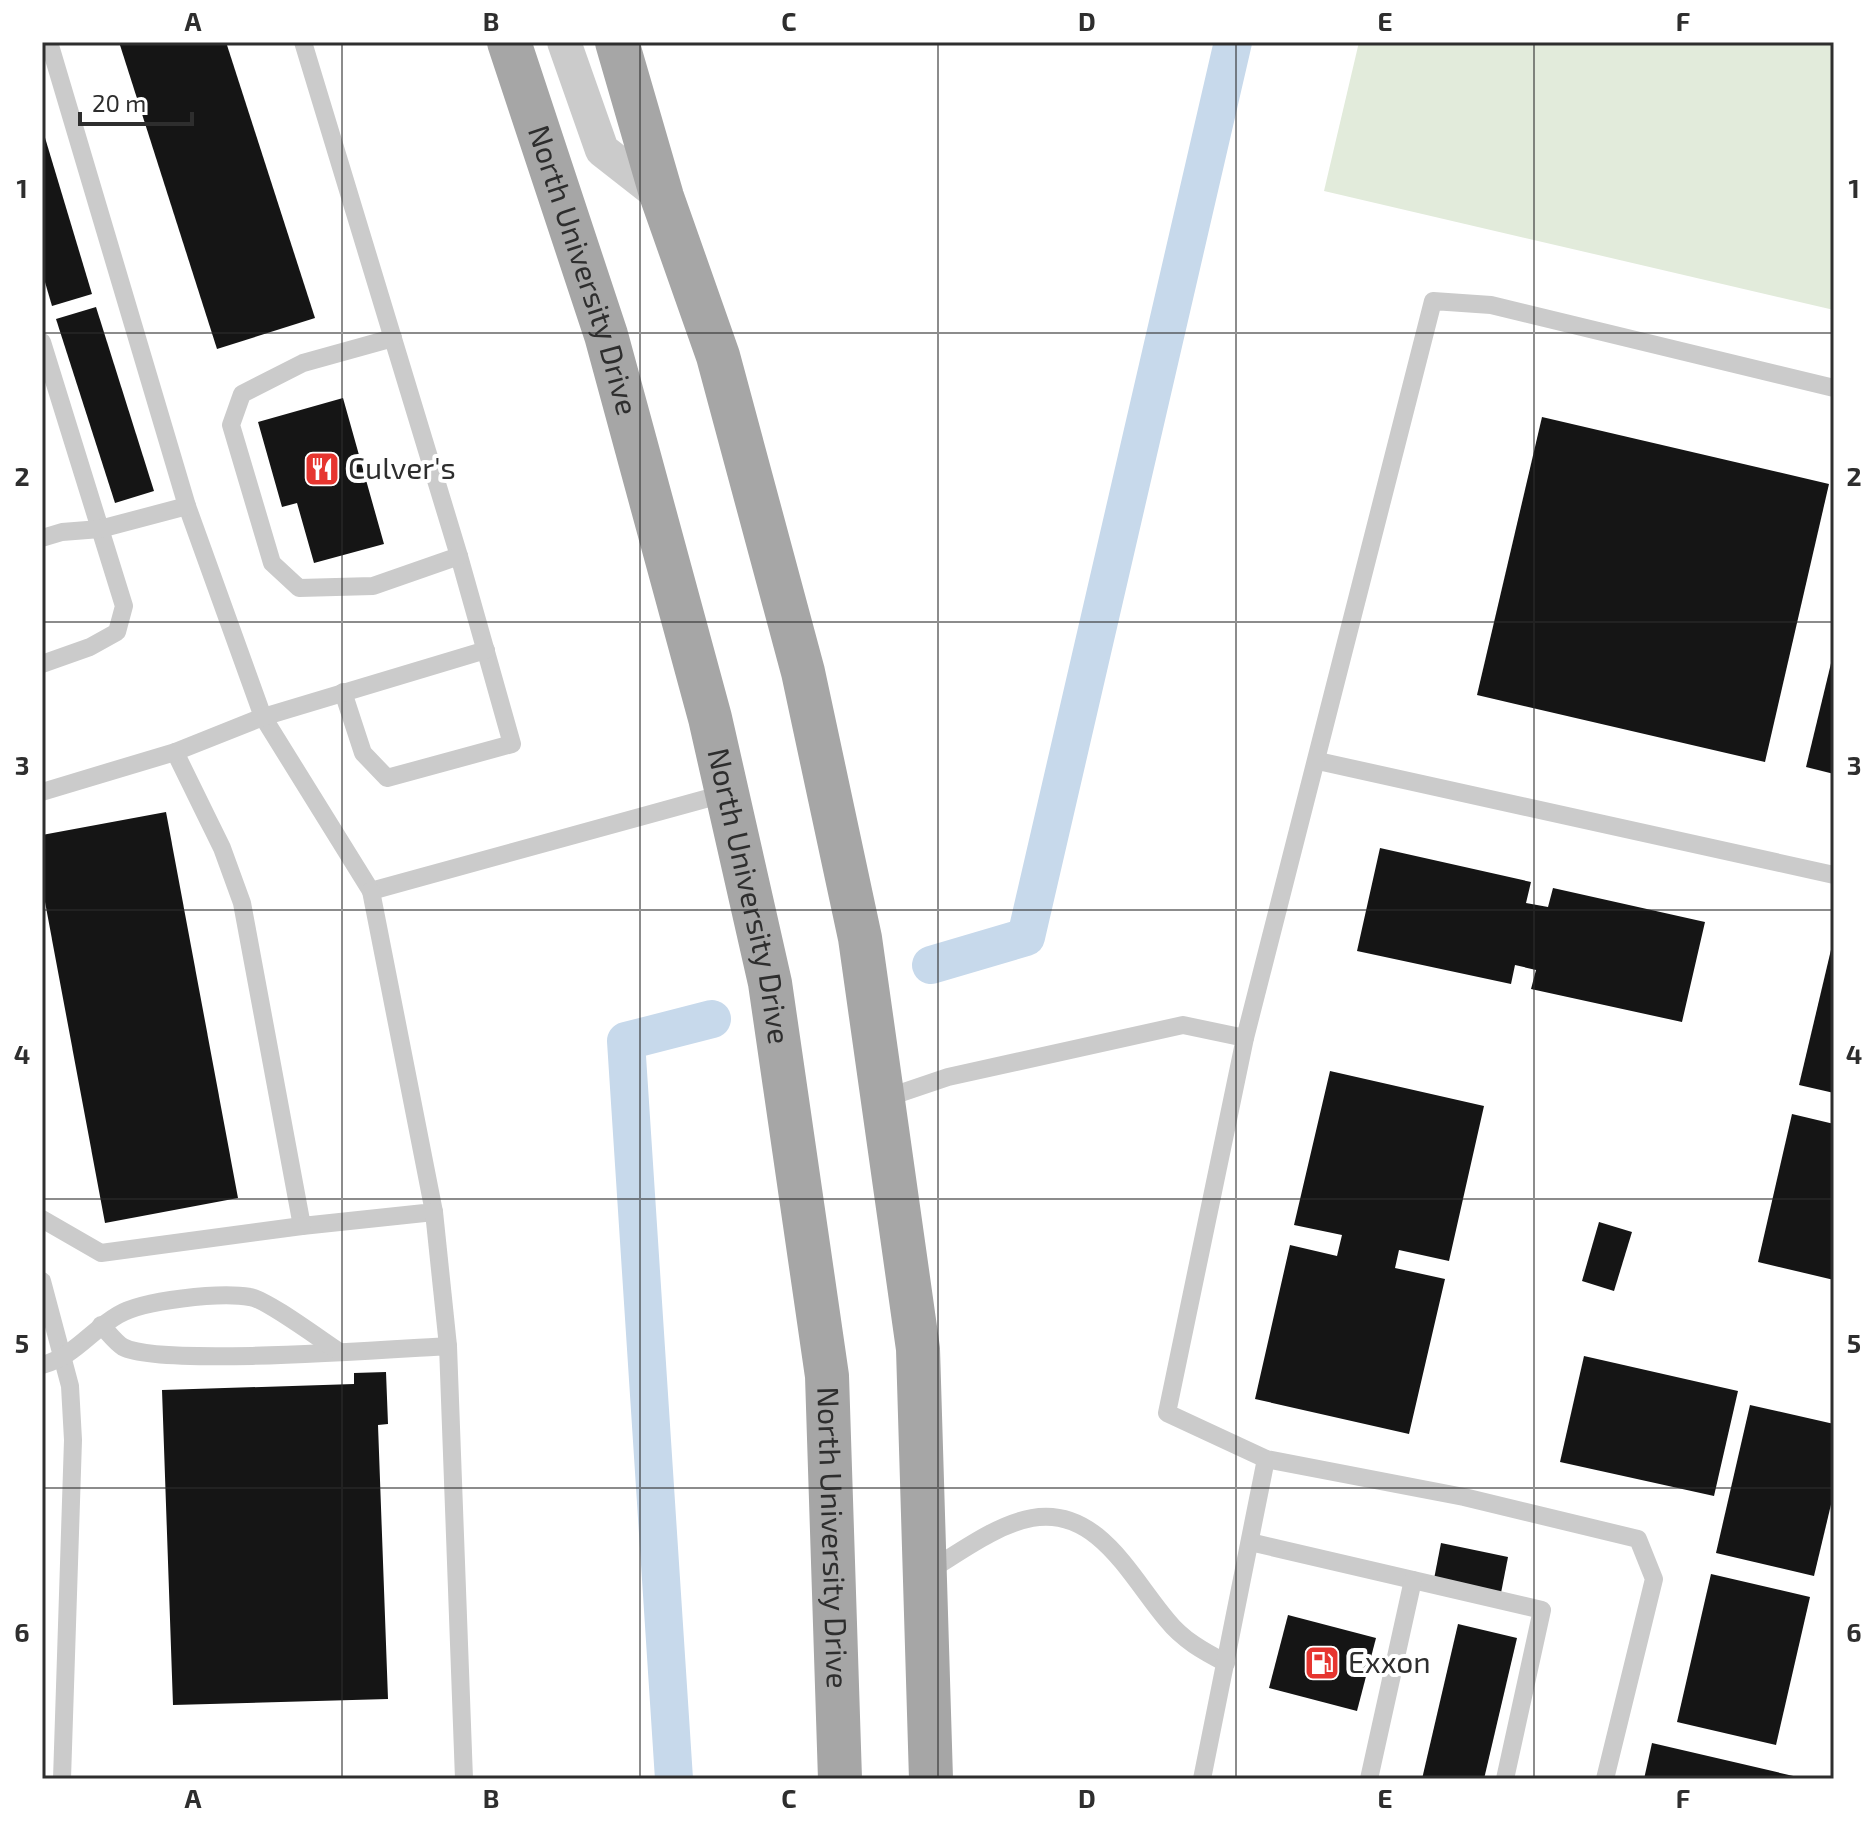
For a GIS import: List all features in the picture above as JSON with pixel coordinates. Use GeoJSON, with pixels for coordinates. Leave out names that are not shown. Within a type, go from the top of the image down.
{"type":"FeatureCollection","features":[{"type":"Feature","properties":{"kind":"main road","name":"North University Drive"},"geometry":{"type":"LineString","coordinates":[[509,42],[606,335],[710,718],[770,983],[827,1376],[840,1779]]}},
{"type":"Feature","properties":{"kind":"main road"},"geometry":{"type":"LineString","coordinates":[[617,42],[662,197],[718,356],[803,672],[860,938],[918,1349],[931,1779]]}},
{"type":"Feature","properties":{"kind":"street"},"geometry":{"type":"LineString","coordinates":[[564,42],[602,150],[662,197]]}},
{"type":"Feature","properties":{"kind":"lane"},"geometry":{"type":"LineString","coordinates":[[49,42],[187,506],[263,717],[371,891],[434,1212],[448,1346],[464,1779]]}},
{"type":"Feature","properties":{"kind":"lane"},"geometry":{"type":"LineString","coordinates":[[303,42],[459,556],[512,744],[387,778],[363,753],[343,692]]}},
{"type":"Feature","properties":{"kind":"lane"},"geometry":{"type":"LineString","coordinates":[[1605,1779],[1654,1579],[1638,1539],[1464,1497],[1266,1459],[1167,1413],[1245,1038],[1433,301],[1491,305],[1834,388]]}},
{"type":"Feature","properties":{"kind":"lane"},"geometry":{"type":"LineString","coordinates":[[393,338],[303,363],[242,394],[231,425],[272,563],[299,588],[373,586],[459,556]]}},
{"type":"Feature","properties":{"kind":"lane"},"geometry":{"type":"LineString","coordinates":[[42,342],[124,606],[117,632],[42,664]]}},
{"type":"Feature","properties":{"kind":"lane"},"geometry":{"type":"LineString","coordinates":[[42,538],[62,532],[100,529],[187,506]]}},
{"type":"Feature","properties":{"kind":"lane"},"geometry":{"type":"LineString","coordinates":[[42,792],[175,752],[263,717],[486,650]]}},
{"type":"Feature","properties":{"kind":"lane"},"geometry":{"type":"LineString","coordinates":[[175,752],[222,848],[242,903],[302,1226]]}},
{"type":"Feature","properties":{"kind":"lane"},"geometry":{"type":"LineString","coordinates":[[1318,761],[1834,875]]}},
{"type":"Feature","properties":{"kind":"lane"},"geometry":{"type":"LineString","coordinates":[[371,891],[727,793]]}},
{"type":"Feature","properties":{"kind":"lane"},"geometry":{"type":"LineString","coordinates":[[883,1099],[948,1077],[1183,1025],[1245,1038]]}},
{"type":"Feature","properties":{"kind":"lane"},"geometry":{"type":"LineString","coordinates":[[42,1219],[101,1253],[434,1212]]}},
{"type":"Feature","properties":{"kind":"lane"},"geometry":{"type":"LineString","coordinates":[[42,1281],[70,1386],[73,1440],[62,1779]]}},
{"type":"Feature","properties":{"kind":"lane"},"geometry":{"type":"LineString","coordinates":[[42,1365],[64,1359],[101,1325],[128,1309],[155,1301],[252,1297],[338,1351]]}},
{"type":"Feature","properties":{"kind":"lane"},"geometry":{"type":"LineString","coordinates":[[101,1325],[122,1346],[142,1352],[338,1351],[448,1346]]}},
{"type":"Feature","properties":{"kind":"lane"},"geometry":{"type":"LineString","coordinates":[[1202,1779],[1266,1459]]}},
{"type":"Feature","properties":{"kind":"lane"},"geometry":{"type":"LineString","coordinates":[[925,1573],[1020,1522],[1053,1517],[1077,1524],[1096,1534],[1115,1551],[1168,1622],[1193,1646],[1226,1663]]}},
{"type":"Feature","properties":{"kind":"lane"},"geometry":{"type":"LineString","coordinates":[[1250,1542],[1542,1610],[1505,1779]]}},
{"type":"Feature","properties":{"kind":"lane"},"geometry":{"type":"LineString","coordinates":[[1369,1779],[1413,1580]]}},
{"type":"Feature","properties":{"kind":"green space"},"geometry":{"type":"Polygon","coordinates":[[[1359,42],[1834,42],[1834,310],[1324,191],[1359,42]]]}},
{"type":"Feature","properties":{"kind":"building"},"geometry":{"type":"Polygon","coordinates":[[[119,42],[226,42],[315,318],[217,349],[119,42]]]}},
{"type":"Feature","properties":{"kind":"building"},"geometry":{"type":"Polygon","coordinates":[[[43,131],[92,294],[52,306],[42,272],[43,131]]]}},
{"type":"Feature","properties":{"kind":"building"},"geometry":{"type":"Polygon","coordinates":[[[96,307],[154,491],[115,503],[56,319],[96,307]]]}},
{"type":"Feature","properties":{"kind":"building"},"geometry":{"type":"Polygon","coordinates":[[[343,398],[384,544],[314,563],[297,503],[282,507],[258,422],[343,398]]]}},
{"type":"Feature","properties":{"kind":"building"},"geometry":{"type":"Polygon","coordinates":[[[1542,417],[1829,484],[1765,762],[1477,695],[1542,417]]]}},
{"type":"Feature","properties":{"kind":"building"},"geometry":{"type":"Polygon","coordinates":[[[1834,655],[1834,774],[1806,767],[1834,655]]]}},
{"type":"Feature","properties":{"kind":"building"},"geometry":{"type":"Polygon","coordinates":[[[166,812],[238,1198],[105,1223],[42,886],[42,835],[166,812]]]}},
{"type":"Feature","properties":{"kind":"building"},"geometry":{"type":"Polygon","coordinates":[[[1380,848],[1531,882],[1526,903],[1548,907],[1553,888],[1705,922],[1682,1022],[1531,989],[1536,970],[1515,965],[1511,984],[1357,951],[1380,848]]]}},
{"type":"Feature","properties":{"kind":"building"},"geometry":{"type":"Polygon","coordinates":[[[1834,937],[1834,1093],[1799,1085],[1834,937]]]}},
{"type":"Feature","properties":{"kind":"building"},"geometry":{"type":"Polygon","coordinates":[[[1330,1071],[1484,1106],[1449,1261],[1399,1250],[1395,1268],[1445,1279],[1409,1434],[1255,1399],[1290,1245],[1337,1256],[1342,1235],[1294,1225],[1330,1071]]]}},
{"type":"Feature","properties":{"kind":"building"},"geometry":{"type":"Polygon","coordinates":[[[1792,1114],[1834,1124],[1834,1280],[1758,1262],[1792,1114]]]}},
{"type":"Feature","properties":{"kind":"building"},"geometry":{"type":"Polygon","coordinates":[[[1599,1222],[1632,1232],[1614,1291],[1582,1281],[1599,1222]]]}},
{"type":"Feature","properties":{"kind":"building"},"geometry":{"type":"Polygon","coordinates":[[[1584,1356],[1738,1391],[1714,1496],[1560,1462],[1584,1356]]]}},
{"type":"Feature","properties":{"kind":"building"},"geometry":{"type":"Polygon","coordinates":[[[386,1372],[388,1424],[378,1425],[388,1699],[173,1705],[162,1390],[354,1384],[354,1373],[386,1372]]]}},
{"type":"Feature","properties":{"kind":"building"},"geometry":{"type":"Polygon","coordinates":[[[1750,1405],[1834,1424],[1834,1492],[1814,1576],[1716,1553],[1750,1405]]]}},
{"type":"Feature","properties":{"kind":"building"},"geometry":{"type":"Polygon","coordinates":[[[1441,1543],[1508,1557],[1501,1593],[1434,1579],[1441,1543]]]}},
{"type":"Feature","properties":{"kind":"building"},"geometry":{"type":"Polygon","coordinates":[[[1711,1574],[1810,1597],[1776,1745],[1677,1722],[1711,1574]]]}},
{"type":"Feature","properties":{"kind":"building","name":"Exxon"},"geometry":{"type":"Polygon","coordinates":[[[1288,1615],[1376,1638],[1357,1711],[1269,1688],[1288,1615]]]}},
{"type":"Feature","properties":{"kind":"building"},"geometry":{"type":"Polygon","coordinates":[[[1458,1624],[1517,1638],[1484,1779],[1422,1779],[1458,1624]]]}},
{"type":"Feature","properties":{"kind":"building"},"geometry":{"type":"Polygon","coordinates":[[[1652,1743],[1802,1778],[1802,1779],[1644,1779],[1652,1743]]]}},
{"type":"Feature","properties":{"kind":"waterway"},"geometry":{"type":"LineString","coordinates":[[931,965],[1026,937],[1233,42]]}},
{"type":"Feature","properties":{"kind":"waterway"},"geometry":{"type":"LineString","coordinates":[[674,1779],[626,1041],[712,1019]]}},
{"type":"Feature","properties":{"kind":"place","name":"Culver's"},"geometry":{"type":"Point","coordinates":[322,469]}},
{"type":"Feature","properties":{"kind":"place","name":"Exxon"},"geometry":{"type":"Point","coordinates":[1322,1663]}}]}
